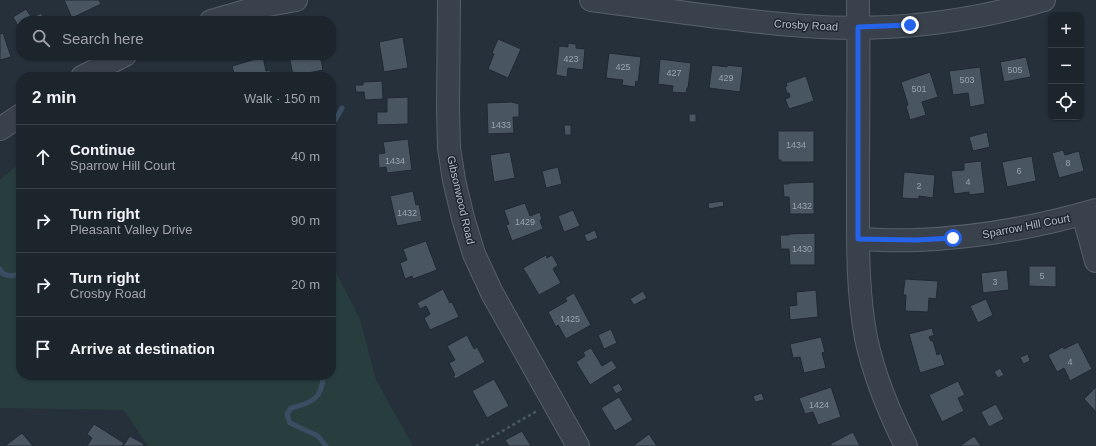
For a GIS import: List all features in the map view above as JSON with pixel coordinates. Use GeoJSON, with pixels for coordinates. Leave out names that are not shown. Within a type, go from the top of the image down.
{"type":"FeatureCollection","features":[{"type":"Feature","properties":{"kind":"street"},"geometry":{"type":"LineString","coordinates":[[228,16],[262,6],[296,0]]}},
{"type":"Feature","properties":{"kind":"street","name":"Gibsonwood Road"},"geometry":{"type":"LineString","coordinates":[[449,0],[449,148],[454,180],[463,218],[474,254],[492,293],[578,446]]}},
{"type":"Feature","properties":{"kind":"street","name":"Crosby Road"},"geometry":{"type":"LineString","coordinates":[[591,0],[742,20],[806,26],[858,27],[910,25],[964,19],[1021,7],[1044,0]]}},
{"type":"Feature","properties":{"kind":"street"},"geometry":{"type":"LineString","coordinates":[[858,0],[858,239],[861,301],[866,338],[879,383],[894,424],[906,446]]}},
{"type":"Feature","properties":{"kind":"street"},"geometry":{"type":"LineString","coordinates":[[92,72],[115,60]]}},
{"type":"Feature","properties":{"kind":"street"},"geometry":{"type":"LineString","coordinates":[[0,130],[16,119]]}},
{"type":"Feature","properties":{"kind":"street"},"geometry":{"type":"LineString","coordinates":[[1090,212],[1096,261]]}},
{"type":"Feature","properties":{"kind":"street","name":"Sparrow Hill Court"},"geometry":{"type":"LineString","coordinates":[[858,239],[916,240],[998,233],[1037,226],[1090,212]]}},
{"type":"Feature","properties":{"kind":"path"},"geometry":{"type":"LineString","coordinates":[[476,446],[553,402]]}},
{"type":"Feature","properties":{"kind":"green space"},"geometry":{"type":"Polygon","coordinates":[[[16,166],[16,380],[336,380],[336,273],[360,319],[376,380],[413,446],[148,446],[124,410],[0,408],[0,180],[16,166]]]}},
{"type":"Feature","properties":{"kind":"building"},"geometry":{"type":"Polygon","coordinates":[[[64,0],[99,0],[101,4],[76,16],[71,16],[64,0]]]}},
{"type":"Feature","properties":{"kind":"building"},"geometry":{"type":"Polygon","coordinates":[[[26,9],[31,16],[16,16],[16,22],[13,17],[26,9]]]}},
{"type":"Feature","properties":{"kind":"building"},"geometry":{"type":"Polygon","coordinates":[[[41,13],[43,16],[36,16],[41,13]]]}},
{"type":"Feature","properties":{"kind":"building"},"geometry":{"type":"Polygon","coordinates":[[[3,33],[11,57],[0,60],[0,34],[3,33]]]}},
{"type":"Feature","properties":{"kind":"building"},"geometry":{"type":"Polygon","coordinates":[[[403,37],[408,68],[384,72],[379,42],[403,37]]]}},
{"type":"Feature","properties":{"kind":"building"},"geometry":{"type":"Polygon","coordinates":[[[498,39],[521,49],[508,78],[488,69],[494,54],[492,53],[498,39]]]}},
{"type":"Feature","properties":{"kind":"building"},"geometry":{"type":"Polygon","coordinates":[[[568,43],[576,44],[576,48],[585,49],[583,70],[568,68],[567,77],[556,75],[559,46],[568,47],[568,43]]]}},
{"type":"Feature","properties":{"kind":"building"},"geometry":{"type":"Polygon","coordinates":[[[609,53],[641,57],[638,82],[636,81],[635,87],[622,85],[623,80],[606,78],[609,53]]]}},
{"type":"Feature","properties":{"kind":"building"},"geometry":{"type":"Polygon","coordinates":[[[1026,57],[1031,77],[1004,82],[1000,62],[1026,57]]]}},
{"type":"Feature","properties":{"kind":"building"},"geometry":{"type":"Polygon","coordinates":[[[660,59],[691,63],[686,93],[672,92],[673,86],[658,84],[660,59]]]}},
{"type":"Feature","properties":{"kind":"building"},"geometry":{"type":"Polygon","coordinates":[[[253,60],[264,60],[266,71],[270,70],[271,72],[234,72],[232,66],[253,60]]]}},
{"type":"Feature","properties":{"kind":"building"},"geometry":{"type":"Polygon","coordinates":[[[290,60],[321,60],[323,70],[313,72],[292,72],[290,60]]]}},
{"type":"Feature","properties":{"kind":"building"},"geometry":{"type":"Polygon","coordinates":[[[712,65],[743,67],[740,92],[709,88],[712,65]]]}},
{"type":"Feature","properties":{"kind":"building"},"geometry":{"type":"Polygon","coordinates":[[[980,67],[985,104],[970,107],[968,93],[953,95],[949,71],[980,67]]]}},
{"type":"Feature","properties":{"kind":"building"},"geometry":{"type":"Polygon","coordinates":[[[930,72],[938,97],[922,102],[926,115],[910,120],[906,106],[908,105],[901,82],[930,72]]]}},
{"type":"Feature","properties":{"kind":"building"},"geometry":{"type":"Polygon","coordinates":[[[806,76],[814,101],[789,109],[785,99],[790,97],[785,87],[787,86],[786,83],[806,76]]]}},
{"type":"Feature","properties":{"kind":"building"},"geometry":{"type":"Polygon","coordinates":[[[382,81],[383,99],[365,100],[364,92],[356,92],[355,85],[363,85],[363,82],[382,81]]]}},
{"type":"Feature","properties":{"kind":"building"},"geometry":{"type":"Polygon","coordinates":[[[408,97],[408,124],[377,125],[377,112],[387,112],[387,98],[408,97]]]}},
{"type":"Feature","properties":{"kind":"building"},"geometry":{"type":"Polygon","coordinates":[[[512,102],[519,104],[519,117],[513,117],[514,133],[488,134],[487,103],[512,102]]]}},
{"type":"Feature","properties":{"kind":"building"},"geometry":{"type":"Polygon","coordinates":[[[689,114],[696,114],[696,122],[689,122],[689,114]]]}},
{"type":"Feature","properties":{"kind":"building"},"geometry":{"type":"Polygon","coordinates":[[[564,125],[571,125],[571,135],[565,135],[564,125]]]}},
{"type":"Feature","properties":{"kind":"building"},"geometry":{"type":"Polygon","coordinates":[[[778,131],[814,131],[814,162],[781,162],[781,160],[778,160],[778,131]]]}},
{"type":"Feature","properties":{"kind":"building"},"geometry":{"type":"Polygon","coordinates":[[[987,132],[990,147],[973,151],[969,137],[987,132]]]}},
{"type":"Feature","properties":{"kind":"building"},"geometry":{"type":"Polygon","coordinates":[[[408,139],[412,170],[387,173],[386,167],[379,168],[378,154],[385,153],[383,142],[408,139]]]}},
{"type":"Feature","properties":{"kind":"building"},"geometry":{"type":"Polygon","coordinates":[[[1063,150],[1065,155],[1079,151],[1084,171],[1059,178],[1052,153],[1063,150]]]}},
{"type":"Feature","properties":{"kind":"building"},"geometry":{"type":"Polygon","coordinates":[[[510,152],[515,178],[494,182],[490,155],[510,152]]]}},
{"type":"Feature","properties":{"kind":"building"},"geometry":{"type":"Polygon","coordinates":[[[1032,156],[1036,181],[1007,187],[1002,162],[1032,156]]]}},
{"type":"Feature","properties":{"kind":"building"},"geometry":{"type":"Polygon","coordinates":[[[981,161],[985,193],[969,195],[969,192],[954,194],[951,171],[964,170],[964,163],[981,161]]]}},
{"type":"Feature","properties":{"kind":"building"},"geometry":{"type":"Polygon","coordinates":[[[558,167],[562,184],[546,188],[542,171],[558,167]]]}},
{"type":"Feature","properties":{"kind":"building"},"geometry":{"type":"Polygon","coordinates":[[[904,172],[935,175],[933,198],[919,196],[919,199],[902,198],[904,172]]]}},
{"type":"Feature","properties":{"kind":"building"},"geometry":{"type":"Polygon","coordinates":[[[814,182],[814,214],[790,214],[789,197],[784,197],[783,184],[814,182]]]}},
{"type":"Feature","properties":{"kind":"building"},"geometry":{"type":"Polygon","coordinates":[[[413,191],[416,205],[419,204],[422,221],[397,226],[390,196],[413,191]]]}},
{"type":"Feature","properties":{"kind":"building"},"geometry":{"type":"Polygon","coordinates":[[[723,201],[724,206],[709,209],[708,203],[723,201]]]}},
{"type":"Feature","properties":{"kind":"building"},"geometry":{"type":"Polygon","coordinates":[[[525,203],[530,216],[540,212],[542,220],[540,220],[543,229],[512,241],[506,225],[509,224],[504,210],[525,203]]]}},
{"type":"Feature","properties":{"kind":"building"},"geometry":{"type":"Polygon","coordinates":[[[573,210],[580,226],[564,232],[558,216],[573,210]]]}},
{"type":"Feature","properties":{"kind":"building"},"geometry":{"type":"Polygon","coordinates":[[[595,230],[598,238],[587,242],[584,235],[595,230]]]}},
{"type":"Feature","properties":{"kind":"building"},"geometry":{"type":"Polygon","coordinates":[[[815,233],[815,265],[790,265],[789,249],[781,249],[780,235],[815,233]]]}},
{"type":"Feature","properties":{"kind":"building"},"geometry":{"type":"Polygon","coordinates":[[[426,241],[437,270],[413,279],[412,276],[405,279],[400,263],[407,260],[403,249],[426,241]]]}},
{"type":"Feature","properties":{"kind":"building"},"geometry":{"type":"Polygon","coordinates":[[[546,255],[547,258],[552,255],[558,265],[553,269],[561,283],[539,295],[523,268],[546,255]]]}},
{"type":"Feature","properties":{"kind":"building"},"geometry":{"type":"Polygon","coordinates":[[[1029,266],[1056,266],[1056,287],[1029,286],[1029,266]]]}},
{"type":"Feature","properties":{"kind":"building"},"geometry":{"type":"Polygon","coordinates":[[[1007,270],[1009,290],[983,293],[981,273],[1007,270]]]}},
{"type":"Feature","properties":{"kind":"building"},"geometry":{"type":"Polygon","coordinates":[[[905,279],[938,281],[936,299],[929,298],[928,312],[905,311],[906,295],[903,295],[905,279]]]}},
{"type":"Feature","properties":{"kind":"building"},"geometry":{"type":"Polygon","coordinates":[[[443,289],[450,303],[452,302],[459,317],[430,330],[424,318],[430,314],[426,306],[420,309],[417,303],[443,289]]]}},
{"type":"Feature","properties":{"kind":"building"},"geometry":{"type":"Polygon","coordinates":[[[816,290],[818,317],[790,320],[789,306],[797,305],[796,292],[816,290]]]}},
{"type":"Feature","properties":{"kind":"building"},"geometry":{"type":"Polygon","coordinates":[[[643,291],[647,298],[634,305],[630,299],[643,291]]]}},
{"type":"Feature","properties":{"kind":"building"},"geometry":{"type":"Polygon","coordinates":[[[574,293],[591,325],[566,339],[558,325],[556,327],[548,312],[567,301],[565,298],[574,293]]]}},
{"type":"Feature","properties":{"kind":"building"},"geometry":{"type":"Polygon","coordinates":[[[986,299],[993,315],[978,323],[970,306],[986,299]]]}},
{"type":"Feature","properties":{"kind":"building"},"geometry":{"type":"Polygon","coordinates":[[[932,328],[934,335],[929,337],[931,341],[933,341],[937,355],[941,353],[945,365],[920,373],[909,334],[932,328]]]}},
{"type":"Feature","properties":{"kind":"building"},"geometry":{"type":"Polygon","coordinates":[[[611,329],[617,343],[604,349],[598,335],[611,329]]]}},
{"type":"Feature","properties":{"kind":"building"},"geometry":{"type":"Polygon","coordinates":[[[467,335],[474,349],[477,347],[485,362],[455,379],[453,376],[455,375],[449,363],[455,360],[447,346],[467,335]]]}},
{"type":"Feature","properties":{"kind":"building"},"geometry":{"type":"Polygon","coordinates":[[[821,337],[825,352],[822,353],[826,368],[804,373],[800,357],[793,358],[790,344],[821,337]]]}},
{"type":"Feature","properties":{"kind":"building"},"geometry":{"type":"Polygon","coordinates":[[[1078,342],[1092,369],[1070,381],[1064,368],[1057,372],[1048,355],[1063,347],[1064,349],[1078,342]]]}},
{"type":"Feature","properties":{"kind":"building"},"geometry":{"type":"Polygon","coordinates":[[[591,348],[602,366],[612,360],[617,368],[590,385],[576,362],[585,356],[583,352],[591,348]]]}},
{"type":"Feature","properties":{"kind":"building"},"geometry":{"type":"Polygon","coordinates":[[[1028,354],[1030,361],[1023,364],[1020,357],[1028,354]]]}},
{"type":"Feature","properties":{"kind":"building"},"geometry":{"type":"Polygon","coordinates":[[[1000,368],[1004,375],[998,378],[994,372],[1000,368]]]}},
{"type":"Feature","properties":{"kind":"building"},"geometry":{"type":"Polygon","coordinates":[[[494,379],[509,406],[487,418],[472,391],[494,379]]]}},
{"type":"Feature","properties":{"kind":"building"},"geometry":{"type":"Polygon","coordinates":[[[958,381],[965,395],[958,398],[964,411],[942,422],[929,395],[958,381]]]}},
{"type":"Feature","properties":{"kind":"building"},"geometry":{"type":"Polygon","coordinates":[[[619,383],[623,390],[616,394],[612,387],[619,383]]]}},
{"type":"Feature","properties":{"kind":"building"},"geometry":{"type":"Polygon","coordinates":[[[831,387],[841,417],[818,425],[813,412],[805,414],[799,398],[831,387]]]}},
{"type":"Feature","properties":{"kind":"building"},"geometry":{"type":"Polygon","coordinates":[[[1096,387],[1096,412],[1084,399],[1096,387]]]}},
{"type":"Feature","properties":{"kind":"building"},"geometry":{"type":"Polygon","coordinates":[[[762,393],[764,400],[755,402],[753,396],[762,393]]]}},
{"type":"Feature","properties":{"kind":"building"},"geometry":{"type":"Polygon","coordinates":[[[619,397],[633,420],[615,431],[601,408],[619,397]]]}},
{"type":"Feature","properties":{"kind":"building"},"geometry":{"type":"Polygon","coordinates":[[[996,404],[1004,419],[989,427],[981,412],[996,404]]]}},
{"type":"Feature","properties":{"kind":"building"},"geometry":{"type":"Polygon","coordinates":[[[94,424],[124,443],[122,446],[87,446],[92,438],[87,434],[94,424]]]}},
{"type":"Feature","properties":{"kind":"building"},"geometry":{"type":"Polygon","coordinates":[[[522,431],[531,446],[509,446],[505,440],[522,431]]]}},
{"type":"Feature","properties":{"kind":"building"},"geometry":{"type":"Polygon","coordinates":[[[853,432],[860,446],[832,446],[830,444],[853,432]]]}},
{"type":"Feature","properties":{"kind":"building"},"geometry":{"type":"Polygon","coordinates":[[[22,433],[33,446],[5,446],[22,433]]]}},
{"type":"Feature","properties":{"kind":"building"},"geometry":{"type":"Polygon","coordinates":[[[649,434],[657,446],[633,446],[649,434]]]}},
{"type":"Feature","properties":{"kind":"building"},"geometry":{"type":"Polygon","coordinates":[[[130,436],[144,444],[143,446],[123,446],[130,436]]]}},
{"type":"Feature","properties":{"kind":"building"},"geometry":{"type":"Polygon","coordinates":[[[974,436],[981,446],[960,446],[974,436]]]}},
{"type":"Feature","properties":{"kind":"waterway"},"geometry":{"type":"LineString","coordinates":[[336,118],[342,108]]}},
{"type":"Feature","properties":{"kind":"waterway"},"geometry":{"type":"LineString","coordinates":[[0,269],[3,274],[12,276],[16,275]]}},
{"type":"Feature","properties":{"kind":"waterway"},"geometry":{"type":"LineString","coordinates":[[322,380],[321,389],[315,398],[305,404],[291,408],[287,414],[290,423],[318,436],[326,446]]}},
{"type":"Feature","properties":{"kind":"route"},"geometry":{"type":"LineString","coordinates":[[910,25],[858,27],[858,239],[916,240],[953,238]]}}]}
